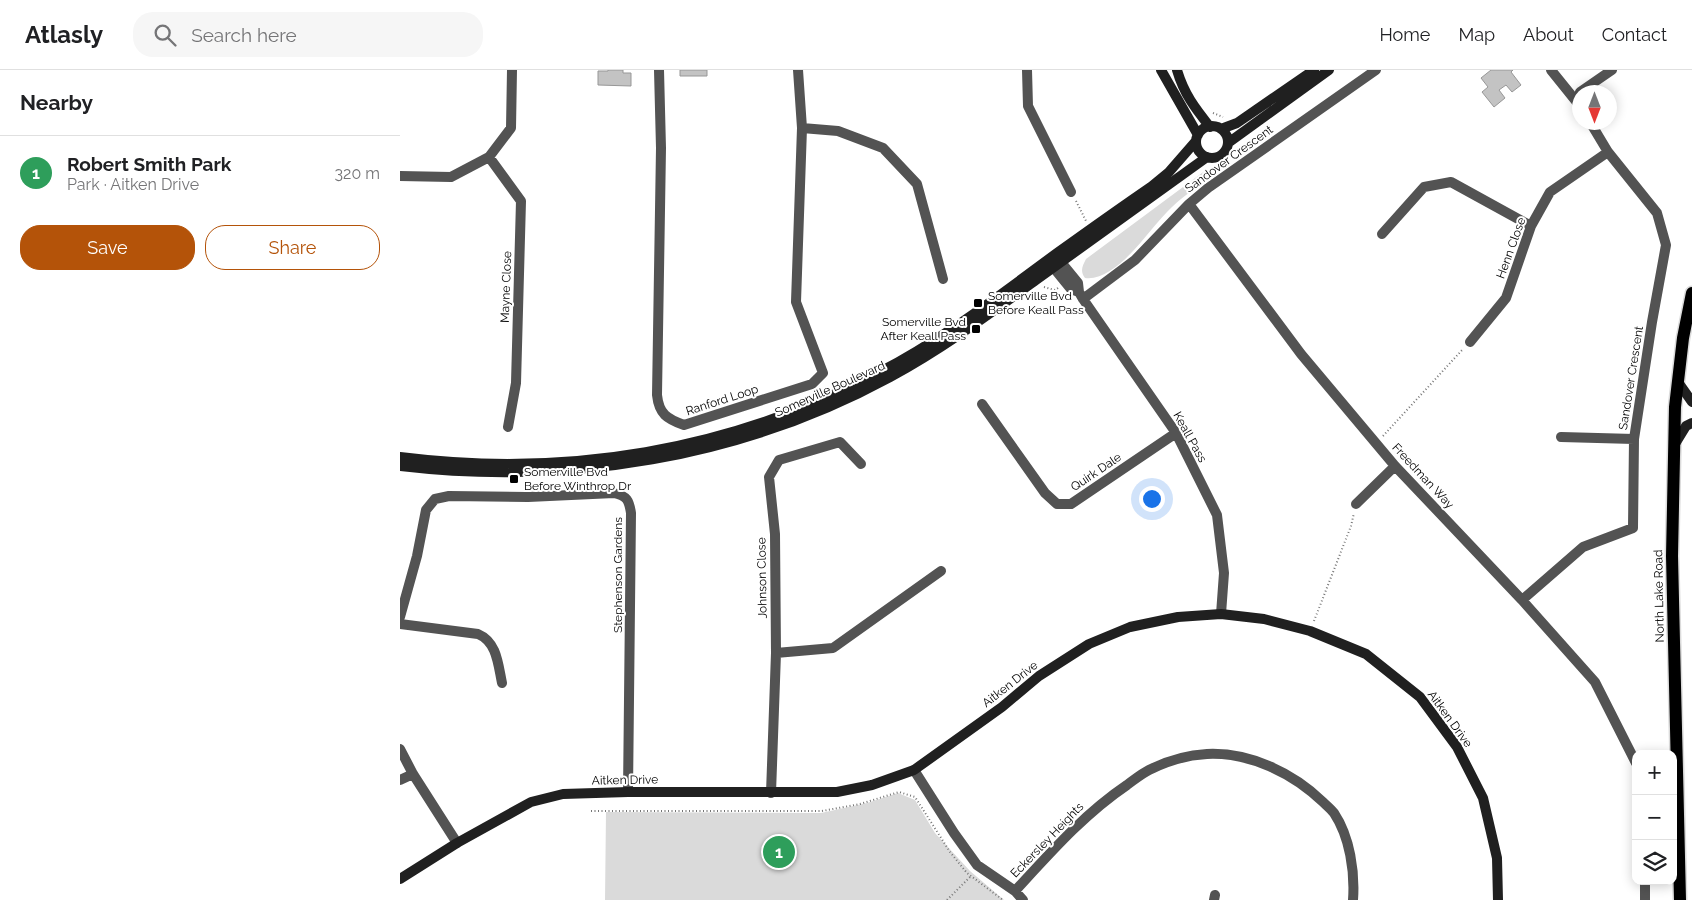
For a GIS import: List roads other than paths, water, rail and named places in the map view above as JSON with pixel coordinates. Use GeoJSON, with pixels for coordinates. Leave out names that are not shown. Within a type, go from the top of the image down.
{"type":"FeatureCollection","features":[{"type":"Feature","properties":{"kind":"main road"},"geometry":{"type":"LineString","coordinates":[[1161,70],[1197,138],[1199,151],[1212,158],[1221,155],[1227,148],[1228,143],[1225,133],[1216,128],[1192,104],[1177,70]]}},
{"type":"Feature","properties":{"kind":"main road"},"geometry":{"type":"LineString","coordinates":[[1197,138],[1201,131],[1236,124],[1314,70]]}},
{"type":"Feature","properties":{"kind":"main road"},"geometry":{"type":"LineString","coordinates":[[1228,143],[1329,70]]}},
{"type":"Feature","properties":{"kind":"main road","name":"Somerville Boulevard"},"geometry":{"type":"LineString","coordinates":[[400,466],[477,473],[528,473],[634,464],[744,438],[783,425],[889,377],[974,325],[1152,186],[1168,172],[1197,138]]}},
{"type":"Feature","properties":{"kind":"main road","name":"Somerville Boulevard"},"geometry":{"type":"LineString","coordinates":[[400,457],[461,464],[508,465],[573,462],[650,452],[722,436],[799,410],[880,372],[945,333],[1055,261],[1207,157]]}},
{"type":"Feature","properties":{"kind":"main road","name":"North Lake Road"},"geometry":{"type":"LineString","coordinates":[[1680,900],[1672,556],[1675,408],[1683,338],[1692,293]]}},
{"type":"Feature","properties":{"kind":"main road"},"geometry":{"type":"LineString","coordinates":[[1678,382],[1692,402]]}},
{"type":"Feature","properties":{"kind":"main road"},"geometry":{"type":"LineString","coordinates":[[1675,445],[1686,426],[1692,422]]}},
{"type":"Feature","properties":{"kind":"main road","name":"Aitken Drive"},"geometry":{"type":"LineString","coordinates":[[400,879],[458,843],[532,802],[563,794],[628,792],[837,792],[872,785],[914,770],[1002,707],[1039,676],[1089,644],[1130,627],[1178,617],[1222,614],[1264,619],[1310,631],[1366,654],[1420,697],[1457,747],[1483,798],[1497,858],[1498,900]]}},
{"type":"Feature","properties":{"kind":"street"},"geometry":{"type":"LineString","coordinates":[[400,176],[452,177],[489,157],[511,128],[512,70]]}},
{"type":"Feature","properties":{"kind":"street","name":"Ranford Loop"},"geometry":{"type":"LineString","coordinates":[[659,70],[661,148],[657,395],[658,406],[669,420],[684,425],[812,384],[823,373],[796,302],[802,128],[798,70]]}},
{"type":"Feature","properties":{"kind":"street"},"geometry":{"type":"LineString","coordinates":[[1027,70],[1028,106],[1071,192]]}},
{"type":"Feature","properties":{"kind":"street","name":"Sandover Crescent"},"geometry":{"type":"LineString","coordinates":[[1081,296],[1134,260],[1188,204],[1208,188],[1376,70]]}},
{"type":"Feature","properties":{"kind":"street"},"geometry":{"type":"LineString","coordinates":[[1551,70],[1572,89]]}},
{"type":"Feature","properties":{"kind":"street"},"geometry":{"type":"LineString","coordinates":[[1591,85],[1612,70]]}},
{"type":"Feature","properties":{"kind":"street"},"geometry":{"type":"LineString","coordinates":[[802,128],[838,131],[883,148],[917,184],[943,279]]}},
{"type":"Feature","properties":{"kind":"street","name":"Sandover Crescent"},"geometry":{"type":"LineString","coordinates":[[1522,600],[1583,547],[1633,528],[1634,439],[1666,245],[1658,213],[1608,152],[1595,130]]}},
{"type":"Feature","properties":{"kind":"street","name":"Henn Close"},"geometry":{"type":"LineString","coordinates":[[1470,342],[1506,298],[1531,226],[1550,192],[1608,152]]}},
{"type":"Feature","properties":{"kind":"street","name":"Mayne Close"},"geometry":{"type":"LineString","coordinates":[[489,157],[521,201],[516,383],[508,427]]}},
{"type":"Feature","properties":{"kind":"street"},"geometry":{"type":"LineString","coordinates":[[1382,234],[1424,187],[1451,182],[1531,226]]}},
{"type":"Feature","properties":{"kind":"street","name":"Freedman Way"},"geometry":{"type":"LineString","coordinates":[[1188,204],[1301,354],[1377,444],[1596,682],[1632,755]]}},
{"type":"Feature","properties":{"kind":"street","name":"Keall Pass"},"geometry":{"type":"LineString","coordinates":[[1055,261],[1078,283],[1081,296],[1176,432],[1217,515],[1224,572],[1222,614]]}},
{"type":"Feature","properties":{"kind":"street","name":"Quirk Dale"},"geometry":{"type":"LineString","coordinates":[[982,404],[1045,494],[1057,504],[1071,504],[1176,432]]}},
{"type":"Feature","properties":{"kind":"street"},"geometry":{"type":"LineString","coordinates":[[1561,437],[1634,439]]}},
{"type":"Feature","properties":{"kind":"street","name":"Johnson Close"},"geometry":{"type":"LineString","coordinates":[[771,793],[776,654],[775,534],[769,477],[779,460],[840,442],[860,464]]}},
{"type":"Feature","properties":{"kind":"street"},"geometry":{"type":"LineString","coordinates":[[1356,504],[1396,466]]}},
{"type":"Feature","properties":{"kind":"street","name":"Stephenson Gardens"},"geometry":{"type":"LineString","coordinates":[[400,617],[418,556],[426,510],[435,499],[449,496],[528,497],[614,493],[622,495],[630,504],[631,513],[628,792]]}},
{"type":"Feature","properties":{"kind":"street"},"geometry":{"type":"LineString","coordinates":[[776,654],[833,648],[941,571]]}},
{"type":"Feature","properties":{"kind":"street"},"geometry":{"type":"LineString","coordinates":[[400,624],[478,634],[486,637],[496,652],[502,683]]}},
{"type":"Feature","properties":{"kind":"street"},"geometry":{"type":"LineString","coordinates":[[400,751],[458,843]]}},
{"type":"Feature","properties":{"kind":"street","name":"Eckersley Heights"},"geometry":{"type":"LineString","coordinates":[[1015,891],[1075,826],[1110,796],[1148,770],[1180,758],[1208,754],[1244,758],[1279,770],[1308,787],[1334,813],[1348,842],[1354,881],[1353,900]]}},
{"type":"Feature","properties":{"kind":"street","name":"Eckersley Heights"},"geometry":{"type":"LineString","coordinates":[[914,770],[954,833],[980,867],[1015,891],[1023,900]]}},
{"type":"Feature","properties":{"kind":"street"},"geometry":{"type":"LineString","coordinates":[[400,780],[413,774]]}},
{"type":"Feature","properties":{"kind":"street"},"geometry":{"type":"LineString","coordinates":[[1645,885],[1645,900]]}},
{"type":"Feature","properties":{"kind":"place","name":"Somerville Bvd Before Keall Pass"},"geometry":{"type":"Point","coordinates":[978,303]}},
{"type":"Feature","properties":{"kind":"place","name":"Somerville Bvd After Keall Pass"},"geometry":{"type":"Point","coordinates":[976,329]}},
{"type":"Feature","properties":{"kind":"place","name":"Somerville Bvd Before Winthrop Dr"},"geometry":{"type":"Point","coordinates":[514,479]}},
{"type":"Feature","properties":{"kind":"place","name":"Robert Smith Park"},"geometry":{"type":"Point","coordinates":[779,852]}}]}
